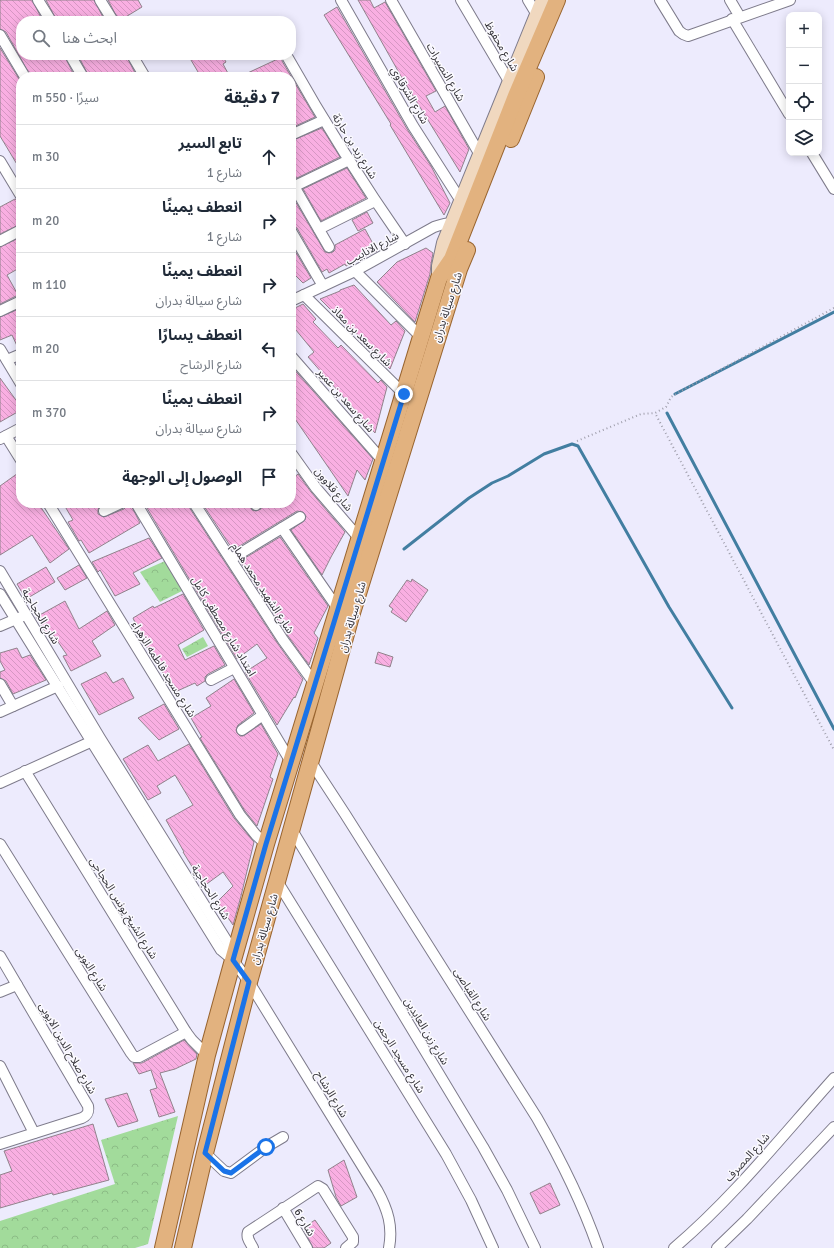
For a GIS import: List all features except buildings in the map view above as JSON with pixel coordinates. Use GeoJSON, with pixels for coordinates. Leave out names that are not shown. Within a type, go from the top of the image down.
{"type":"FeatureCollection","features":[{"type":"Feature","properties":{"kind":"main road","name":"شارع سيالة بدران"},"geometry":{"type":"LineString","coordinates":[[163,1248],[207,1055],[266,844],[439,278],[452,259],[459,225],[557,0]]}},
{"type":"Feature","properties":{"kind":"main road","name":"شارع سيالة بدران"},"geometry":{"type":"LineString","coordinates":[[183,1248],[205,1153],[249,982],[351,616],[459,269],[567,0]]}},
{"type":"Feature","properties":{"kind":"main road"},"geometry":{"type":"LineString","coordinates":[[392,432],[408,432]]}},
{"type":"Feature","properties":{"kind":"street"},"geometry":{"type":"LineString","coordinates":[[38,0],[47,16]]}},
{"type":"Feature","properties":{"kind":"street"},"geometry":{"type":"LineString","coordinates":[[100,0],[110,16]]}},
{"type":"Feature","properties":{"kind":"street","name":"شارع الشرقاوي"},"geometry":{"type":"LineString","coordinates":[[341,0],[413,126],[461,201]]}},
{"type":"Feature","properties":{"kind":"street","name":"شارع النصيرات"},"geometry":{"type":"LineString","coordinates":[[391,0],[480,155]]}},
{"type":"Feature","properties":{"kind":"street","name":"شارع محفوظ"},"geometry":{"type":"LineString","coordinates":[[461,0],[510,83]]}},
{"type":"Feature","properties":{"kind":"street"},"geometry":{"type":"LineString","coordinates":[[528,0],[537,15]]}},
{"type":"Feature","properties":{"kind":"street","name":"شارع سيالة بدران"},"geometry":{"type":"LineString","coordinates":[[459,225],[461,201],[543,0]]}},
{"type":"Feature","properties":{"kind":"street"},"geometry":{"type":"LineString","coordinates":[[660,0],[679,31],[688,36],[790,0]]}},
{"type":"Feature","properties":{"kind":"street"},"geometry":{"type":"LineString","coordinates":[[730,0],[736,18],[786,109]]}},
{"type":"Feature","properties":{"kind":"street"},"geometry":{"type":"LineString","coordinates":[[0,36],[22,72]]}},
{"type":"Feature","properties":{"kind":"street"},"geometry":{"type":"LineString","coordinates":[[73,60],[80,72]]}},
{"type":"Feature","properties":{"kind":"street"},"geometry":{"type":"LineString","coordinates":[[135,60],[142,72]]}},
{"type":"Feature","properties":{"kind":"street","name":"شارع زيد بن حارثة"},"geometry":{"type":"LineString","coordinates":[[289,60],[293,72]]}},
{"type":"Feature","properties":{"kind":"street","name":"شارع زيد بن حارثة"},"geometry":{"type":"LineString","coordinates":[[296,80],[324,120],[375,201],[405,244]]}},
{"type":"Feature","properties":{"kind":"street"},"geometry":{"type":"LineString","coordinates":[[296,132],[324,120]]}},
{"type":"Feature","properties":{"kind":"street"},"geometry":{"type":"LineString","coordinates":[[814,156],[834,189]]}},
{"type":"Feature","properties":{"kind":"street"},"geometry":{"type":"LineString","coordinates":[[296,183],[349,160]]}},
{"type":"Feature","properties":{"kind":"street"},"geometry":{"type":"LineString","coordinates":[[0,161],[16,188]]}},
{"type":"Feature","properties":{"kind":"street"},"geometry":{"type":"LineString","coordinates":[[296,189],[329,247]]}},
{"type":"Feature","properties":{"kind":"street"},"geometry":{"type":"LineString","coordinates":[[319,229],[375,201]]}},
{"type":"Feature","properties":{"kind":"street","name":"شارع الانابيب"},"geometry":{"type":"LineString","coordinates":[[296,299],[355,271],[434,228],[443,224],[459,225]]}},
{"type":"Feature","properties":{"kind":"street"},"geometry":{"type":"LineString","coordinates":[[0,241],[16,233]]}},
{"type":"Feature","properties":{"kind":"street"},"geometry":{"type":"LineString","coordinates":[[296,240],[323,286]]}},
{"type":"Feature","properties":{"kind":"street"},"geometry":{"type":"LineString","coordinates":[[355,271],[421,337]]}},
{"type":"Feature","properties":{"kind":"street","name":"شارع سعد بن معاذ"},"geometry":{"type":"LineString","coordinates":[[304,295],[404,394]]}},
{"type":"Feature","properties":{"kind":"street"},"geometry":{"type":"LineString","coordinates":[[0,311],[16,304]]}},
{"type":"Feature","properties":{"kind":"street"},"geometry":{"type":"LineString","coordinates":[[0,349],[16,375]]}},
{"type":"Feature","properties":{"kind":"street"},"geometry":{"type":"LineString","coordinates":[[7,360],[16,356]]}},
{"type":"Feature","properties":{"kind":"street","name":"شارع سعد بن عمير"},"geometry":{"type":"LineString","coordinates":[[296,362],[383,461]]}},
{"type":"Feature","properties":{"kind":"street"},"geometry":{"type":"LineString","coordinates":[[16,431],[3,438],[16,454]]}},
{"type":"Feature","properties":{"kind":"street","name":"شارع قلاوون"},"geometry":{"type":"LineString","coordinates":[[296,460],[316,488],[359,538]]}},
{"type":"Feature","properties":{"kind":"street","name":"شارع مسجد فاطمه الزهراء"},"geometry":{"type":"LineString","coordinates":[[51,508],[240,815],[248,826],[266,844]]}},
{"type":"Feature","properties":{"kind":"street"},"geometry":{"type":"LineString","coordinates":[[104,511],[110,508]]}},
{"type":"Feature","properties":{"kind":"street","name":"امتداد شارع مصطفى كامل"},"geometry":{"type":"LineString","coordinates":[[139,508],[291,762]]}},
{"type":"Feature","properties":{"kind":"street","name":"شارع الشهيد محمد همام"},"geometry":{"type":"LineString","coordinates":[[197,508],[283,640],[315,684]]}},
{"type":"Feature","properties":{"kind":"street"},"geometry":{"type":"LineString","coordinates":[[231,559],[300,517]]}},
{"type":"Feature","properties":{"kind":"street"},"geometry":{"type":"LineString","coordinates":[[282,528],[338,609]]}},
{"type":"Feature","properties":{"kind":"street","name":"شارع الحجاجية"},"geometry":{"type":"LineString","coordinates":[[0,571],[26,614],[96,740]]}},
{"type":"Feature","properties":{"kind":"street","name":"شارع الحجاجية"},"geometry":{"type":"LineString","coordinates":[[0,594],[58,686],[96,740],[228,943],[233,960]]}},
{"type":"Feature","properties":{"kind":"street"},"geometry":{"type":"LineString","coordinates":[[0,626],[26,614]]}},
{"type":"Feature","properties":{"kind":"street"},"geometry":{"type":"LineString","coordinates":[[211,680],[234,668]]}},
{"type":"Feature","properties":{"kind":"street"},"geometry":{"type":"LineString","coordinates":[[0,684],[13,706]]}},
{"type":"Feature","properties":{"kind":"street"},"geometry":{"type":"LineString","coordinates":[[0,712],[58,686]]}},
{"type":"Feature","properties":{"kind":"street"},"geometry":{"type":"LineString","coordinates":[[242,730],[263,715]]}},
{"type":"Feature","properties":{"kind":"street"},"geometry":{"type":"LineString","coordinates":[[0,783],[96,740]]}},
{"type":"Feature","properties":{"kind":"street","name":"شارع القباصى"},"geometry":{"type":"LineString","coordinates":[[311,762],[537,1118],[557,1152],[574,1187],[598,1248]]}},
{"type":"Feature","properties":{"kind":"street","name":"شارع الشيخ يونس الحجاجى"},"geometry":{"type":"LineString","coordinates":[[25,771],[186,1032],[207,1055]]}},
{"type":"Feature","properties":{"kind":"street","name":"شارع زين العابدين"},"geometry":{"type":"LineString","coordinates":[[292,830],[508,1190],[535,1248]]}},
{"type":"Feature","properties":{"kind":"street","name":"شارع النوبى"},"geometry":{"type":"LineString","coordinates":[[0,844],[131,1053],[134,1056],[139,1057],[186,1032]]}},
{"type":"Feature","properties":{"kind":"street","name":"شارع مسجد الرحمن"},"geometry":{"type":"LineString","coordinates":[[278,881],[450,1160],[471,1200],[492,1248]]}},
{"type":"Feature","properties":{"kind":"street","name":"شارع صلاح الدين الايوبى"},"geometry":{"type":"LineString","coordinates":[[0,956],[88,1106],[89,1111],[87,1116],[82,1118],[0,1144]]}},
{"type":"Feature","properties":{"kind":"street","name":"شارع الرشاح"},"geometry":{"type":"LineString","coordinates":[[233,960],[249,982],[386,1206],[390,1224],[389,1248]]}},
{"type":"Feature","properties":{"kind":"street"},"geometry":{"type":"LineString","coordinates":[[0,992],[17,985]]}},
{"type":"Feature","properties":{"kind":"street"},"geometry":{"type":"LineString","coordinates":[[0,1066],[34,1133]]}},
{"type":"Feature","properties":{"kind":"street","name":"شارع المصرف"},"geometry":{"type":"LineString","coordinates":[[674,1248],[724,1201],[834,1078]]}},
{"type":"Feature","properties":{"kind":"street"},"geometry":{"type":"LineString","coordinates":[[717,1248],[747,1219],[834,1127]]}},
{"type":"Feature","properties":{"kind":"street"},"geometry":{"type":"LineString","coordinates":[[205,1153],[224,1171],[231,1173],[266,1147],[283,1137]]}},
{"type":"Feature","properties":{"kind":"street"},"geometry":{"type":"LineString","coordinates":[[253,1248],[247,1236],[248,1232],[318,1186],[321,1187],[354,1237],[353,1242],[346,1248]]}},
{"type":"Feature","properties":{"kind":"street","name":"شارع 6"},"geometry":{"type":"LineString","coordinates":[[283,1208],[307,1248]]}},
{"type":"Feature","properties":{"kind":"path"},"geometry":{"type":"LineString","coordinates":[[577,441],[641,414],[655,413],[666,407],[671,397],[681,391],[834,308]]}},
{"type":"Feature","properties":{"kind":"path"},"geometry":{"type":"LineString","coordinates":[[655,413],[834,750]]}},
{"type":"Feature","properties":{"kind":"green space"},"geometry":{"type":"Polygon","coordinates":[[[165,561],[184,590],[160,602],[140,572],[165,561]]]}},
{"type":"Feature","properties":{"kind":"green space"},"geometry":{"type":"Polygon","coordinates":[[[203,637],[208,646],[187,657],[182,649],[203,637]]]}},
{"type":"Feature","properties":{"kind":"green space"},"geometry":{"type":"Polygon","coordinates":[[[178,1116],[148,1244],[135,1248],[0,1248],[0,1221],[115,1184],[101,1140],[178,1116]]]}},
{"type":"Feature","properties":{"kind":"waterway"},"geometry":{"type":"LineString","coordinates":[[675,394],[834,312]]}},
{"type":"Feature","properties":{"kind":"waterway"},"geometry":{"type":"LineString","coordinates":[[667,413],[834,729]]}},
{"type":"Feature","properties":{"kind":"waterway"},"geometry":{"type":"LineString","coordinates":[[404,549],[469,498],[492,483],[508,476],[544,454],[572,444],[578,446],[669,607],[732,708]]}},
{"type":"Feature","properties":{"kind":"route"},"geometry":{"type":"LineString","coordinates":[[266,1147],[231,1173],[224,1171],[205,1153],[249,982],[233,960],[266,844],[404,394]]}}]}
